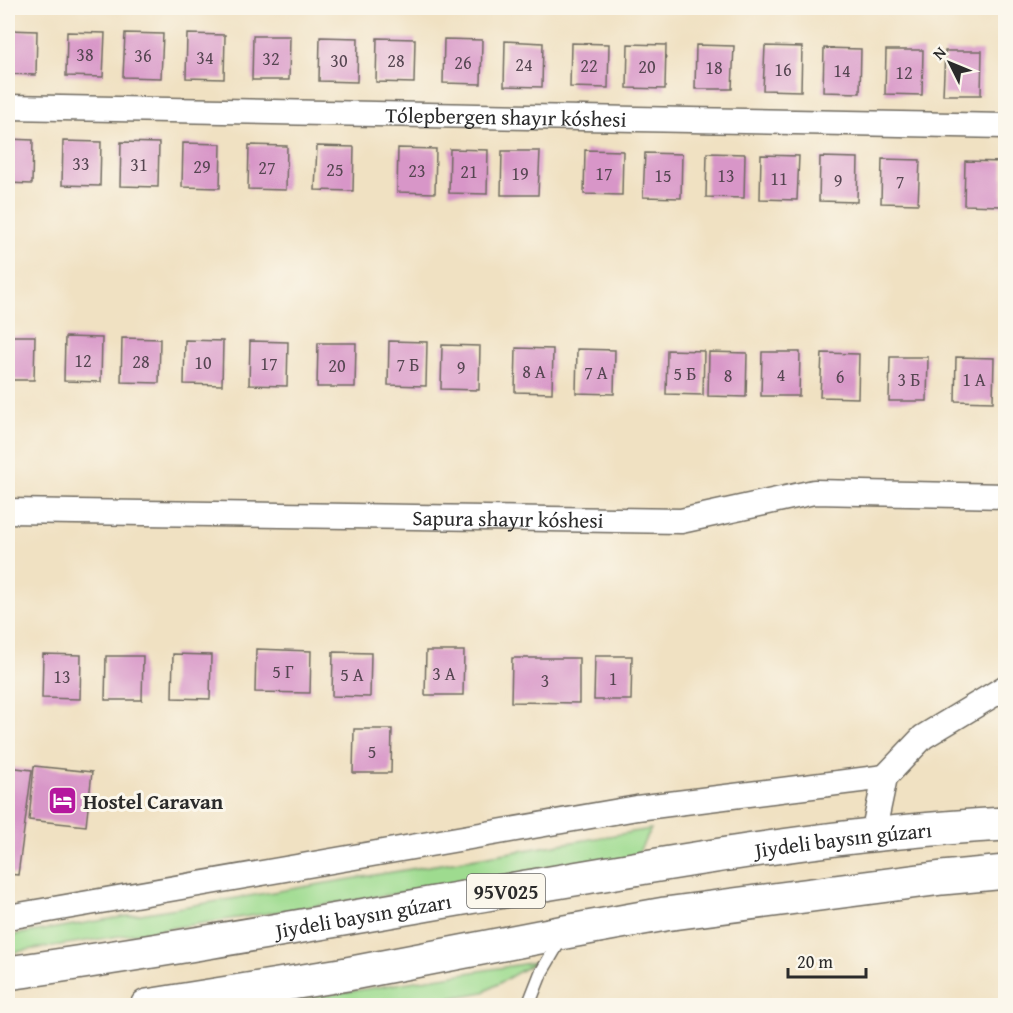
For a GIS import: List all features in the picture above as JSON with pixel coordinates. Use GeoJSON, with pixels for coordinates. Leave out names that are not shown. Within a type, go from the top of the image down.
{"type":"FeatureCollection","features":[{"type":"Feature","properties":{"kind":"main road","name":"Jiydeli baysın gúzarı"},"geometry":{"type":"LineString","coordinates":[[8,973],[655,865],[840,837],[1005,824]]}},
{"type":"Feature","properties":{"kind":"main road"},"geometry":{"type":"LineString","coordinates":[[655,865],[665,914]]}},
{"type":"Feature","properties":{"kind":"main road","name":"95V025"},"geometry":{"type":"LineString","coordinates":[[147,1005],[347,974],[665,914],[1005,872]]}},
{"type":"Feature","properties":{"kind":"street","name":"Tólepbergen shayır kóshesi"},"geometry":{"type":"LineString","coordinates":[[8,107],[1005,126]]}},
{"type":"Feature","properties":{"kind":"street","name":"Sapura shayır kóshesi"},"geometry":{"type":"LineString","coordinates":[[8,511],[681,521],[814,492],[1005,496]]}},
{"type":"Feature","properties":{"kind":"street"},"geometry":{"type":"LineString","coordinates":[[873,834],[885,777],[923,737],[1005,687]]}},
{"type":"Feature","properties":{"kind":"street"},"geometry":{"type":"LineString","coordinates":[[8,917],[637,808],[885,777]]}},
{"type":"Feature","properties":{"kind":"lane"},"geometry":{"type":"LineString","coordinates":[[528,1005],[541,974],[565,932]]}},
{"type":"Feature","properties":{"kind":"green space"},"geometry":{"type":"Polygon","coordinates":[[[651,829],[636,857],[8,953],[8,936],[651,829]]]}},
{"type":"Feature","properties":{"kind":"green space"},"geometry":{"type":"Polygon","coordinates":[[[536,962],[484,992],[409,1005],[264,1005],[536,962]]]}},
{"type":"Feature","properties":{"kind":"building"},"geometry":{"type":"Polygon","coordinates":[[[8,30],[37,31],[36,75],[8,74],[8,30]]]}},
{"type":"Feature","properties":{"kind":"building"},"geometry":{"type":"Polygon","coordinates":[[[67,32],[105,33],[103,77],[66,76],[67,32]]]}},
{"type":"Feature","properties":{"kind":"building"},"geometry":{"type":"Polygon","coordinates":[[[125,33],[163,34],[161,78],[123,77],[125,33]]]}},
{"type":"Feature","properties":{"kind":"building"},"geometry":{"type":"Polygon","coordinates":[[[187,34],[225,35],[224,79],[186,78],[187,34]]]}},
{"type":"Feature","properties":{"kind":"building"},"geometry":{"type":"Polygon","coordinates":[[[253,36],[290,36],[289,80],[252,80],[253,36]]]}},
{"type":"Feature","properties":{"kind":"building"},"geometry":{"type":"Polygon","coordinates":[[[320,37],[358,38],[357,82],[319,81],[320,37]]]}},
{"type":"Feature","properties":{"kind":"building"},"geometry":{"type":"Polygon","coordinates":[[[377,38],[415,39],[414,83],[376,82],[377,38]]]}},
{"type":"Feature","properties":{"kind":"building"},"geometry":{"type":"Polygon","coordinates":[[[444,39],[482,40],[481,84],[443,83],[444,39]]]}},
{"type":"Feature","properties":{"kind":"building"},"geometry":{"type":"Polygon","coordinates":[[[505,41],[543,43],[542,87],[504,86],[505,41]]]}},
{"type":"Feature","properties":{"kind":"building"},"geometry":{"type":"Polygon","coordinates":[[[571,43],[609,44],[608,88],[570,87],[571,43]]]}},
{"type":"Feature","properties":{"kind":"building"},"geometry":{"type":"Polygon","coordinates":[[[628,44],[666,45],[665,89],[627,88],[628,44]]]}},
{"type":"Feature","properties":{"kind":"building"},"geometry":{"type":"Polygon","coordinates":[[[696,45],[734,46],[732,89],[695,89],[696,45]]]}},
{"type":"Feature","properties":{"kind":"building"},"geometry":{"type":"Polygon","coordinates":[[[765,46],[802,47],[801,91],[763,90],[765,46]]]}},
{"type":"Feature","properties":{"kind":"building"},"geometry":{"type":"Polygon","coordinates":[[[824,48],[861,49],[860,93],[823,92],[824,48]]]}},
{"type":"Feature","properties":{"kind":"building"},"geometry":{"type":"Polygon","coordinates":[[[886,50],[923,50],[922,95],[885,94],[886,50]]]}},
{"type":"Feature","properties":{"kind":"building"},"geometry":{"type":"Polygon","coordinates":[[[945,51],[982,51],[981,95],[943,95],[945,51]]]}},
{"type":"Feature","properties":{"kind":"building"},"geometry":{"type":"Polygon","coordinates":[[[8,139],[33,140],[32,184],[8,183],[8,139]]]}},
{"type":"Feature","properties":{"kind":"building"},"geometry":{"type":"Polygon","coordinates":[[[63,141],[101,142],[100,186],[62,185],[63,141]]]}},
{"type":"Feature","properties":{"kind":"building"},"geometry":{"type":"Polygon","coordinates":[[[121,142],[159,143],[158,187],[120,186],[121,142]]]}},
{"type":"Feature","properties":{"kind":"building"},"geometry":{"type":"Polygon","coordinates":[[[183,143],[221,144],[220,188],[182,187],[183,143]]]}},
{"type":"Feature","properties":{"kind":"building"},"geometry":{"type":"Polygon","coordinates":[[[249,145],[287,146],[286,190],[248,189],[249,145]]]}},
{"type":"Feature","properties":{"kind":"building"},"geometry":{"type":"Polygon","coordinates":[[[317,146],[354,147],[353,191],[315,190],[317,146]]]}},
{"type":"Feature","properties":{"kind":"building"},"geometry":{"type":"Polygon","coordinates":[[[398,148],[436,149],[435,193],[397,192],[398,148]]]}},
{"type":"Feature","properties":{"kind":"building"},"geometry":{"type":"Polygon","coordinates":[[[450,149],[488,150],[487,194],[449,193],[450,149]]]}},
{"type":"Feature","properties":{"kind":"building"},"geometry":{"type":"Polygon","coordinates":[[[585,150],[623,151],[622,195],[584,194],[585,150]]]}},
{"type":"Feature","properties":{"kind":"building"},"geometry":{"type":"Polygon","coordinates":[[[502,151],[540,151],[538,195],[501,195],[502,151]]]}},
{"type":"Feature","properties":{"kind":"building"},"geometry":{"type":"Polygon","coordinates":[[[645,153],[682,154],[681,198],[643,197],[645,153]]]}},
{"type":"Feature","properties":{"kind":"building"},"geometry":{"type":"Polygon","coordinates":[[[707,153],[745,154],[744,198],[706,197],[707,153]]]}},
{"type":"Feature","properties":{"kind":"building"},"geometry":{"type":"Polygon","coordinates":[[[761,155],[799,156],[797,200],[760,199],[761,155]]]}},
{"type":"Feature","properties":{"kind":"building"},"geometry":{"type":"Polygon","coordinates":[[[820,157],[858,158],[857,202],[819,201],[820,157]]]}},
{"type":"Feature","properties":{"kind":"building"},"geometry":{"type":"Polygon","coordinates":[[[882,159],[920,160],[918,204],[881,203],[882,159]]]}},
{"type":"Feature","properties":{"kind":"building"},"geometry":{"type":"Polygon","coordinates":[[[965,161],[1003,162],[1002,206],[964,205],[965,161]]]}},
{"type":"Feature","properties":{"kind":"building"},"geometry":{"type":"Polygon","coordinates":[[[8,336],[35,336],[34,380],[8,380],[8,336]]]}},
{"type":"Feature","properties":{"kind":"building"},"geometry":{"type":"Polygon","coordinates":[[[65,337],[102,338],[101,382],[64,381],[65,337]]]}},
{"type":"Feature","properties":{"kind":"building"},"geometry":{"type":"Polygon","coordinates":[[[122,338],[160,339],[159,383],[121,382],[122,338]]]}},
{"type":"Feature","properties":{"kind":"building"},"geometry":{"type":"Polygon","coordinates":[[[185,340],[223,341],[222,385],[184,384],[185,340]]]}},
{"type":"Feature","properties":{"kind":"building"},"geometry":{"type":"Polygon","coordinates":[[[250,341],[288,342],[287,386],[249,385],[250,341]]]}},
{"type":"Feature","properties":{"kind":"building"},"geometry":{"type":"Polygon","coordinates":[[[389,341],[427,342],[426,386],[388,385],[389,341]]]}},
{"type":"Feature","properties":{"kind":"building"},"geometry":{"type":"Polygon","coordinates":[[[318,343],[356,343],[355,387],[317,387],[318,343]]]}},
{"type":"Feature","properties":{"kind":"building"},"geometry":{"type":"Polygon","coordinates":[[[442,345],[480,346],[479,390],[441,389],[442,345]]]}},
{"type":"Feature","properties":{"kind":"building"},"geometry":{"type":"Polygon","coordinates":[[[516,348],[553,349],[552,393],[515,392],[516,348]]]}},
{"type":"Feature","properties":{"kind":"building"},"geometry":{"type":"Polygon","coordinates":[[[577,349],[615,350],[614,394],[576,393],[577,349]]]}},
{"type":"Feature","properties":{"kind":"building"},"geometry":{"type":"Polygon","coordinates":[[[667,350],[704,351],[703,395],[666,394],[667,350]]]}},
{"type":"Feature","properties":{"kind":"building"},"geometry":{"type":"Polygon","coordinates":[[[709,352],[747,353],[746,397],[708,396],[709,352]]]}},
{"type":"Feature","properties":{"kind":"building"},"geometry":{"type":"Polygon","coordinates":[[[762,352],[800,352],[799,396],[761,396],[762,352]]]}},
{"type":"Feature","properties":{"kind":"building"},"geometry":{"type":"Polygon","coordinates":[[[822,353],[859,354],[858,398],[820,397],[822,353]]]}},
{"type":"Feature","properties":{"kind":"building"},"geometry":{"type":"Polygon","coordinates":[[[890,357],[928,357],[927,401],[889,401],[890,357]]]}},
{"type":"Feature","properties":{"kind":"building"},"geometry":{"type":"Polygon","coordinates":[[[956,357],[994,358],[993,402],[955,401],[956,357]]]}},
{"type":"Feature","properties":{"kind":"building"},"geometry":{"type":"Polygon","coordinates":[[[256,649],[311,651],[310,693],[255,692],[256,649]]]}},
{"type":"Feature","properties":{"kind":"building"},"geometry":{"type":"Polygon","coordinates":[[[426,651],[464,651],[463,695],[425,695],[426,651]]]}},
{"type":"Feature","properties":{"kind":"building"},"geometry":{"type":"Polygon","coordinates":[[[333,652],[371,653],[370,697],[332,696],[333,652]]]}},
{"type":"Feature","properties":{"kind":"building"},"geometry":{"type":"Polygon","coordinates":[[[43,654],[81,655],[80,699],[42,698],[43,654]]]}},
{"type":"Feature","properties":{"kind":"building"},"geometry":{"type":"Polygon","coordinates":[[[173,654],[211,655],[210,699],[172,698],[173,654]]]}},
{"type":"Feature","properties":{"kind":"building"},"geometry":{"type":"Polygon","coordinates":[[[106,656],[143,656],[142,700],[105,700],[106,656]]]}},
{"type":"Feature","properties":{"kind":"building"},"geometry":{"type":"Polygon","coordinates":[[[595,656],[632,656],[631,700],[594,700],[595,656]]]}},
{"type":"Feature","properties":{"kind":"building"},"geometry":{"type":"Polygon","coordinates":[[[512,658],[579,658],[579,703],[511,702],[512,658]]]}},
{"type":"Feature","properties":{"kind":"building"},"geometry":{"type":"Polygon","coordinates":[[[354,729],[392,729],[391,773],[353,773],[354,729]]]}},
{"type":"Feature","properties":{"kind":"building"},"geometry":{"type":"Polygon","coordinates":[[[34,766],[92,772],[86,826],[29,820],[34,766]]]}},
{"type":"Feature","properties":{"kind":"building"},"geometry":{"type":"Polygon","coordinates":[[[8,767],[32,770],[18,875],[8,874],[8,767]]]}},
{"type":"Feature","properties":{"kind":"place","name":"Hostel Caravan"},"geometry":{"type":"Point","coordinates":[62,801]}}]}
